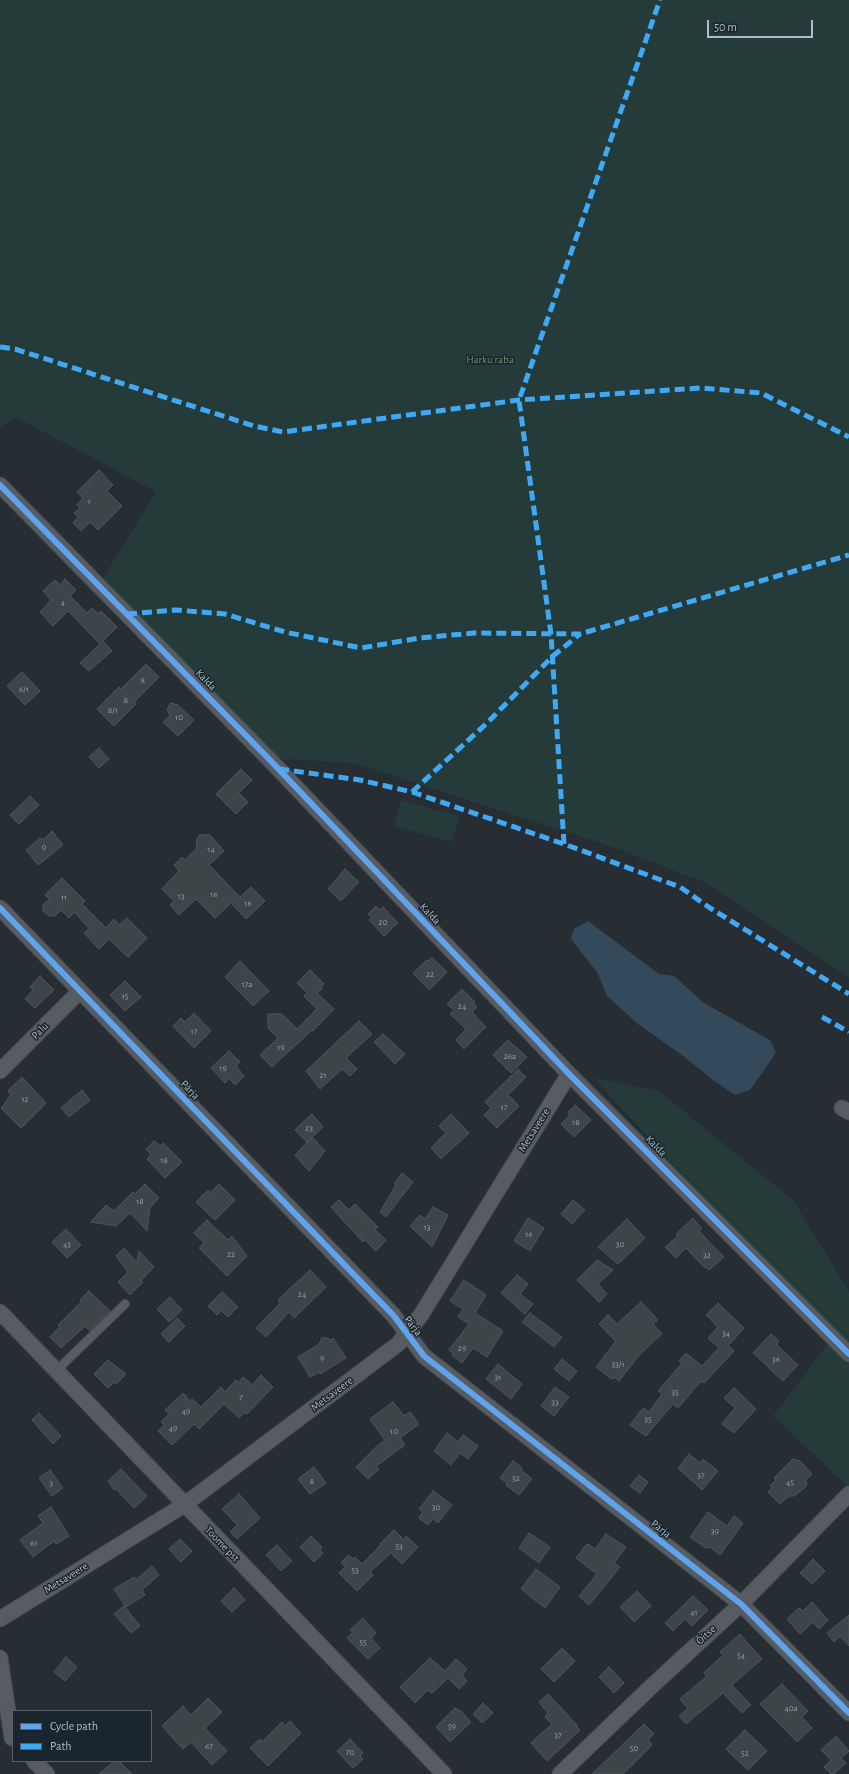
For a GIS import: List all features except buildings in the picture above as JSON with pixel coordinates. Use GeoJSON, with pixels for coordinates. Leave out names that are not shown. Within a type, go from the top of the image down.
{"type":"FeatureCollection","features":[{"type":"Feature","properties":{"kind":"street","name":"Kalda"},"geometry":{"type":"LineString","coordinates":[[0,485],[268,758],[569,1074],[849,1354]]}},
{"type":"Feature","properties":{"kind":"street","name":"Pärja"},"geometry":{"type":"LineString","coordinates":[[0,908],[142,1053],[394,1316],[424,1356],[740,1604],[849,1713]]}},
{"type":"Feature","properties":{"kind":"street","name":"Palu"},"geometry":{"type":"LineString","coordinates":[[0,1071],[80,991]]}},
{"type":"Feature","properties":{"kind":"street","name":"Metsaveere"},"geometry":{"type":"LineString","coordinates":[[0,1619],[184,1505],[398,1344],[407,1334],[429,1301],[569,1074]]}},
{"type":"Feature","properties":{"kind":"street","name":"Toome pst"},"geometry":{"type":"LineString","coordinates":[[0,1312],[444,1774]]}},
{"type":"Feature","properties":{"kind":"street","name":"Õitse"},"geometry":{"type":"LineString","coordinates":[[560,1774],[740,1604],[849,1494]]}},
{"type":"Feature","properties":{"kind":"street"},"geometry":{"type":"LineString","coordinates":[[0,1658],[6,1696],[8,1737]]}},
{"type":"Feature","properties":{"kind":"street"},"geometry":{"type":"LineString","coordinates":[[0,1712],[6,1696]]}},
{"type":"Feature","properties":{"kind":"lane"},"geometry":{"type":"LineString","coordinates":[[56,1371],[125,1304]]}},
{"type":"Feature","properties":{"kind":"green space","name":"Harku raba"},"geometry":{"type":"Polygon","coordinates":[[[0,0],[849,0],[849,978],[704,882],[610,846],[353,763],[268,758],[102,580],[156,492],[16,417],[0,428],[0,0]]]}},
{"type":"Feature","properties":{"kind":"green space"},"geometry":{"type":"Polygon","coordinates":[[[401,800],[459,816],[452,842],[394,826],[401,800]]]}},
{"type":"Feature","properties":{"kind":"green space"},"geometry":{"type":"Polygon","coordinates":[[[594,1078],[659,1091],[793,1200],[849,1292],[849,1488],[773,1416],[832,1338],[594,1078]]]}},
{"type":"Feature","properties":{"kind":"water"},"geometry":{"type":"Polygon","coordinates":[[[588,921],[659,974],[674,976],[704,1003],[770,1040],[776,1053],[750,1090],[735,1095],[638,1024],[607,996],[597,972],[571,939],[574,929],[588,921]]]}},
{"type":"Feature","properties":{"kind":"marked path"},"geometry":{"type":"LineString","coordinates":[[564,844],[551,634],[519,400],[660,0]]}},
{"type":"Feature","properties":{"kind":"marked path"},"geometry":{"type":"LineString","coordinates":[[0,347],[15,349],[254,426],[283,432],[519,400],[701,388],[761,393],[849,437]]}},
{"type":"Feature","properties":{"kind":"marked path"},"geometry":{"type":"LineString","coordinates":[[127,614],[176,610],[225,614],[285,632],[361,648],[420,638],[474,633],[580,634],[849,555]]}},
{"type":"Feature","properties":{"kind":"marked path"},"geometry":{"type":"LineString","coordinates":[[412,792],[487,723],[553,656],[580,634]]}},
{"type":"Feature","properties":{"kind":"marked path"},"geometry":{"type":"LineString","coordinates":[[279,769],[360,780],[412,792],[564,844],[680,887],[710,908],[849,994]]}},
{"type":"Feature","properties":{"kind":"marked path"},"geometry":{"type":"LineString","coordinates":[[822,1017],[849,1032]]}},
{"type":"Feature","properties":{"kind":"cycle path"},"geometry":{"type":"LineString","coordinates":[[0,485],[268,758],[569,1074],[849,1354]]}},
{"type":"Feature","properties":{"kind":"cycle path"},"geometry":{"type":"LineString","coordinates":[[0,908],[394,1316],[424,1356],[741,1604],[849,1713]]}}]}
